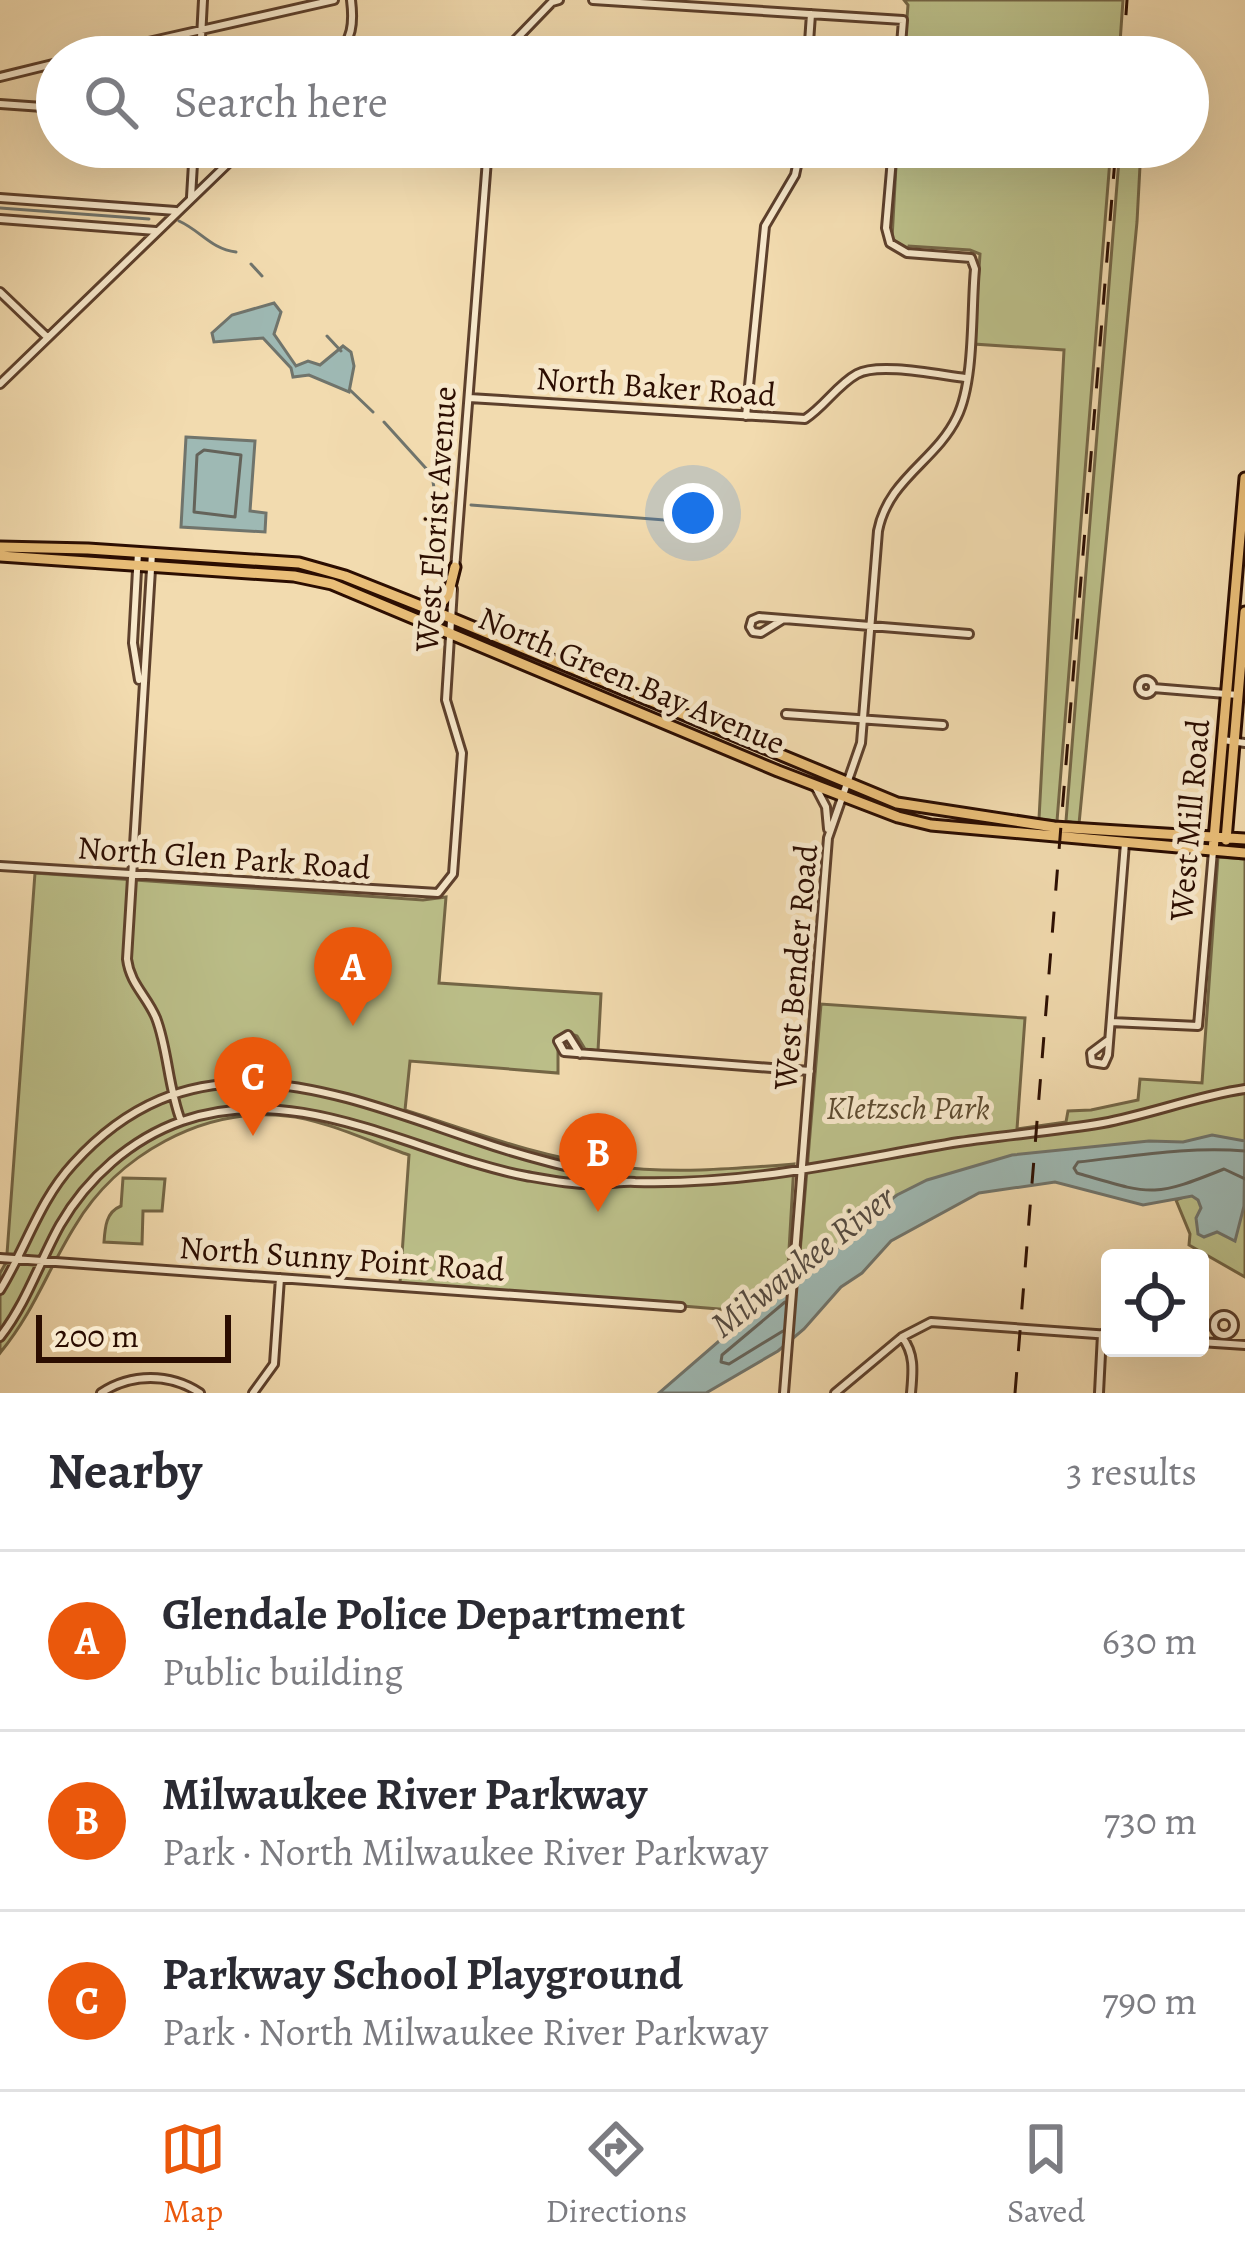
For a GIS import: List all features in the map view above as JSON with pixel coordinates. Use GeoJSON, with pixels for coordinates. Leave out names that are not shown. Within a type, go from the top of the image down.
{"type":"FeatureCollection","features":[{"type":"Feature","properties":{"kind":"main road","name":"West Mill Road"},"geometry":{"type":"LineString","coordinates":[[1239,651],[1245,478]]}},
{"type":"Feature","properties":{"kind":"main road","name":"North Green Bay Avenue"},"geometry":{"type":"LineString","coordinates":[[0,547],[298,563],[435,611],[897,803],[1054,827],[1245,838]]}},
{"type":"Feature","properties":{"kind":"main road","name":"North Green Bay Avenue"},"geometry":{"type":"LineString","coordinates":[[0,556],[294,576],[339,586],[815,786],[931,825],[1245,853]]}},
{"type":"Feature","properties":{"kind":"main road"},"geometry":{"type":"LineString","coordinates":[[435,611],[448,595],[455,567]]}},
{"type":"Feature","properties":{"kind":"main road","name":"West Mill Road"},"geometry":{"type":"LineString","coordinates":[[1219,851],[1234,742],[1232,694],[1245,612]]}},
{"type":"Feature","properties":{"kind":"main road"},"geometry":{"type":"LineString","coordinates":[[509,659],[515,644]]}},
{"type":"Feature","properties":{"kind":"main road"},"geometry":{"type":"LineString","coordinates":[[521,664],[527,650]]}},
{"type":"Feature","properties":{"kind":"street"},"geometry":{"type":"LineString","coordinates":[[201,36],[203,0]]}},
{"type":"Feature","properties":{"kind":"street"},"geometry":{"type":"LineString","coordinates":[[166,36],[334,0]]}},
{"type":"Feature","properties":{"kind":"street"},"geometry":{"type":"LineString","coordinates":[[348,36],[353,27],[351,0]]}},
{"type":"Feature","properties":{"kind":"street"},"geometry":{"type":"LineString","coordinates":[[519,36],[559,0]]}},
{"type":"Feature","properties":{"kind":"street"},"geometry":{"type":"LineString","coordinates":[[592,0],[903,20],[902,36]]}},
{"type":"Feature","properties":{"kind":"street"},"geometry":{"type":"LineString","coordinates":[[809,36],[811,14]]}},
{"type":"Feature","properties":{"kind":"street"},"geometry":{"type":"LineString","coordinates":[[0,77],[36,68]]}},
{"type":"Feature","properties":{"kind":"street"},"geometry":{"type":"LineString","coordinates":[[0,104],[36,107]]}},
{"type":"Feature","properties":{"kind":"street"},"geometry":{"type":"LineString","coordinates":[[191,197],[193,168]]}},
{"type":"Feature","properties":{"kind":"street"},"geometry":{"type":"LineString","coordinates":[[0,384],[222,168]]}},
{"type":"Feature","properties":{"kind":"street","name":"West Florist Avenue"},"geometry":{"type":"LineString","coordinates":[[444,890],[453,874],[462,753],[446,700],[486,168]]}},
{"type":"Feature","properties":{"kind":"street"},"geometry":{"type":"LineString","coordinates":[[746,416],[765,226],[796,168]]}},
{"type":"Feature","properties":{"kind":"street","name":"West Bender Road"},"geometry":{"type":"LineString","coordinates":[[784,1393],[828,838],[857,755],[863,720],[883,510],[896,488],[950,429],[961,407],[965,378],[975,262],[901,252],[890,243],[886,228],[891,168]]}},
{"type":"Feature","properties":{"kind":"street"},"geometry":{"type":"LineString","coordinates":[[0,198],[176,211]]}},
{"type":"Feature","properties":{"kind":"street"},"geometry":{"type":"LineString","coordinates":[[0,219],[157,231]]}},
{"type":"Feature","properties":{"kind":"street"},"geometry":{"type":"LineString","coordinates":[[0,292],[47,337]]}},
{"type":"Feature","properties":{"kind":"street","name":"North Baker Road"},"geometry":{"type":"LineString","coordinates":[[469,398],[805,418],[859,372],[876,369],[965,378]]}},
{"type":"Feature","properties":{"kind":"street"},"geometry":{"type":"LineString","coordinates":[[138,552],[133,643],[145,715],[129,974],[158,1022],[181,1121]]}},
{"type":"Feature","properties":{"kind":"street"},"geometry":{"type":"LineString","coordinates":[[142,689],[152,553]]}},
{"type":"Feature","properties":{"kind":"street"},"geometry":{"type":"LineString","coordinates":[[782,620],[761,633],[750,627],[756,617],[969,634]]}},
{"type":"Feature","properties":{"kind":"street"},"geometry":{"type":"LineString","coordinates":[[1154,688],[1232,694]]}},
{"type":"Feature","properties":{"kind":"street"},"geometry":{"type":"LineString","coordinates":[[786,714],[944,725]]}},
{"type":"Feature","properties":{"kind":"street"},"geometry":{"type":"LineString","coordinates":[[815,786],[826,807],[828,838]]}},
{"type":"Feature","properties":{"kind":"street"},"geometry":{"type":"LineString","coordinates":[[1107,1041],[1126,830]]}},
{"type":"Feature","properties":{"kind":"street","name":"West Mill Road"},"geometry":{"type":"LineString","coordinates":[[1111,1022],[1191,1028],[1200,1022],[1219,851]]}},
{"type":"Feature","properties":{"kind":"street","name":"North Glen Park Road"},"geometry":{"type":"LineString","coordinates":[[0,866],[432,895],[444,890]]}},
{"type":"Feature","properties":{"kind":"street"},"geometry":{"type":"LineString","coordinates":[[580,1054],[809,1071]]}},
{"type":"Feature","properties":{"kind":"street"},"geometry":{"type":"LineString","coordinates":[[0,1290],[44,1201],[70,1167],[117,1125],[172,1097],[240,1082],[314,1088],[532,1159],[629,1181]]}},
{"type":"Feature","properties":{"kind":"street"},"geometry":{"type":"LineString","coordinates":[[0,1336],[25,1300],[70,1209],[95,1178],[132,1146],[181,1121],[243,1108],[302,1111],[500,1170],[595,1185],[712,1183],[1106,1122],[1245,1089]]}},
{"type":"Feature","properties":{"kind":"street","name":"North Sunny Point Road"},"geometry":{"type":"LineString","coordinates":[[0,1258],[680,1307]]}},
{"type":"Feature","properties":{"kind":"street"},"geometry":{"type":"LineString","coordinates":[[253,1393],[270,1374],[275,1360],[280,1277]]}},
{"type":"Feature","properties":{"kind":"street"},"geometry":{"type":"LineString","coordinates":[[835,1393],[902,1336],[932,1322],[1101,1334]]}},
{"type":"Feature","properties":{"kind":"street"},"geometry":{"type":"LineString","coordinates":[[902,1336],[914,1364],[911,1393]]}},
{"type":"Feature","properties":{"kind":"street"},"geometry":{"type":"LineString","coordinates":[[1209,1341],[1245,1345]]}},
{"type":"Feature","properties":{"kind":"street"},"geometry":{"type":"LineString","coordinates":[[1099,1393],[1103,1357]]}},
{"type":"Feature","properties":{"kind":"street"},"geometry":{"type":"LineString","coordinates":[[101,1393],[129,1380],[149,1378],[172,1380],[200,1393]]}},
{"type":"Feature","properties":{"kind":"green space"},"geometry":{"type":"Polygon","coordinates":[[[904,0],[1123,0],[1120,36],[906,36],[908,5],[904,0]]]}},
{"type":"Feature","properties":{"kind":"green space"},"geometry":{"type":"Polygon","coordinates":[[[896,168],[1109,168],[1057,821],[1039,819],[1064,350],[974,344],[980,254],[909,246],[908,250],[892,239],[896,168]]]}},
{"type":"Feature","properties":{"kind":"green space"},"geometry":{"type":"Polygon","coordinates":[[[1118,168],[1140,168],[1079,824],[1066,821],[1118,168]]]}},
{"type":"Feature","properties":{"kind":"green space","name":"Kletzsch Park"},"geometry":{"type":"Polygon","coordinates":[[[1218,857],[1245,859],[1245,1163],[1007,1172],[798,1276],[821,1004],[1025,1018],[1017,1129],[1066,1122],[1068,1111],[1138,1100],[1140,1079],[1202,1083],[1218,857]]]}},
{"type":"Feature","properties":{"kind":"green space"},"geometry":{"type":"Polygon","coordinates":[[[35,873],[423,900],[446,897],[439,983],[601,994],[598,1051],[585,1049],[577,1036],[566,1032],[558,1036],[558,1073],[410,1061],[405,1110],[532,1150],[610,1166],[679,1170],[794,1164],[787,1285],[748,1316],[743,1311],[400,1283],[409,1155],[316,1122],[255,1115],[194,1128],[165,1141],[114,1178],[75,1226],[0,1353],[0,1273],[11,1254],[7,1254],[35,873]]]}},
{"type":"Feature","properties":{"kind":"green space"},"geometry":{"type":"Polygon","coordinates":[[[123,1178],[165,1179],[162,1211],[143,1211],[142,1244],[104,1242],[109,1216],[121,1206],[123,1178]]]}},
{"type":"Feature","properties":{"kind":"green space"},"geometry":{"type":"Polygon","coordinates":[[[1226,1180],[1245,1187],[1245,1277],[1209,1256],[1209,1249],[1189,1245],[1190,1234],[1176,1200],[1226,1180]]]}},
{"type":"Feature","properties":{"kind":"water"},"geometry":{"type":"Polygon","coordinates":[[[274,303],[281,312],[274,334],[296,366],[308,361],[320,365],[343,346],[351,352],[354,366],[349,392],[309,375],[293,377],[291,368],[263,338],[214,342],[212,333],[232,315],[274,303]]]}},
{"type":"Feature","properties":{"kind":"water"},"geometry":{"type":"Polygon","coordinates":[[[186,437],[255,441],[250,511],[266,513],[265,532],[181,527],[186,437]]]}},
{"type":"Feature","properties":{"kind":"water","name":"Milwaukee River"},"geometry":{"type":"Polygon","coordinates":[[[1212,1135],[1245,1141],[1244,1206],[1235,1241],[1217,1232],[1204,1237],[1198,1234],[1196,1218],[1201,1208],[1192,1196],[1143,1205],[1055,1182],[979,1193],[891,1241],[778,1351],[706,1393],[659,1393],[748,1316],[847,1241],[867,1218],[927,1180],[1012,1155],[1183,1142],[1212,1135]]]}},
{"type":"Feature","properties":{"kind":"waterway"},"geometry":{"type":"LineString","coordinates":[[0,208],[149,219]]}},
{"type":"Feature","properties":{"kind":"waterway"},"geometry":{"type":"LineString","coordinates":[[179,221],[236,252]]}},
{"type":"Feature","properties":{"kind":"waterway"},"geometry":{"type":"LineString","coordinates":[[251,264],[262,276]]}},
{"type":"Feature","properties":{"kind":"waterway"},"geometry":{"type":"LineString","coordinates":[[327,336],[341,351]]}},
{"type":"Feature","properties":{"kind":"waterway"},"geometry":{"type":"LineString","coordinates":[[350,390],[373,412]]}},
{"type":"Feature","properties":{"kind":"waterway"},"geometry":{"type":"LineString","coordinates":[[384,422],[432,475],[436,501],[449,503]]}},
{"type":"Feature","properties":{"kind":"waterway"},"geometry":{"type":"LineString","coordinates":[[471,505],[716,524]]}},
{"type":"Feature","properties":{"kind":"railway"},"geometry":{"type":"LineString","coordinates":[[1124,36],[1127,0]]}},
{"type":"Feature","properties":{"kind":"railway"},"geometry":{"type":"LineString","coordinates":[[1015,1393],[1114,168]]}},
{"type":"Feature","properties":{"kind":"place","name":"Glendale Police Department"},"geometry":{"type":"Point","coordinates":[353,1026]}},
{"type":"Feature","properties":{"kind":"place","name":"Parkway School Playground"},"geometry":{"type":"Point","coordinates":[253,1136]}},
{"type":"Feature","properties":{"kind":"place","name":"Milwaukee River Parkway"},"geometry":{"type":"Point","coordinates":[598,1212]}}]}
